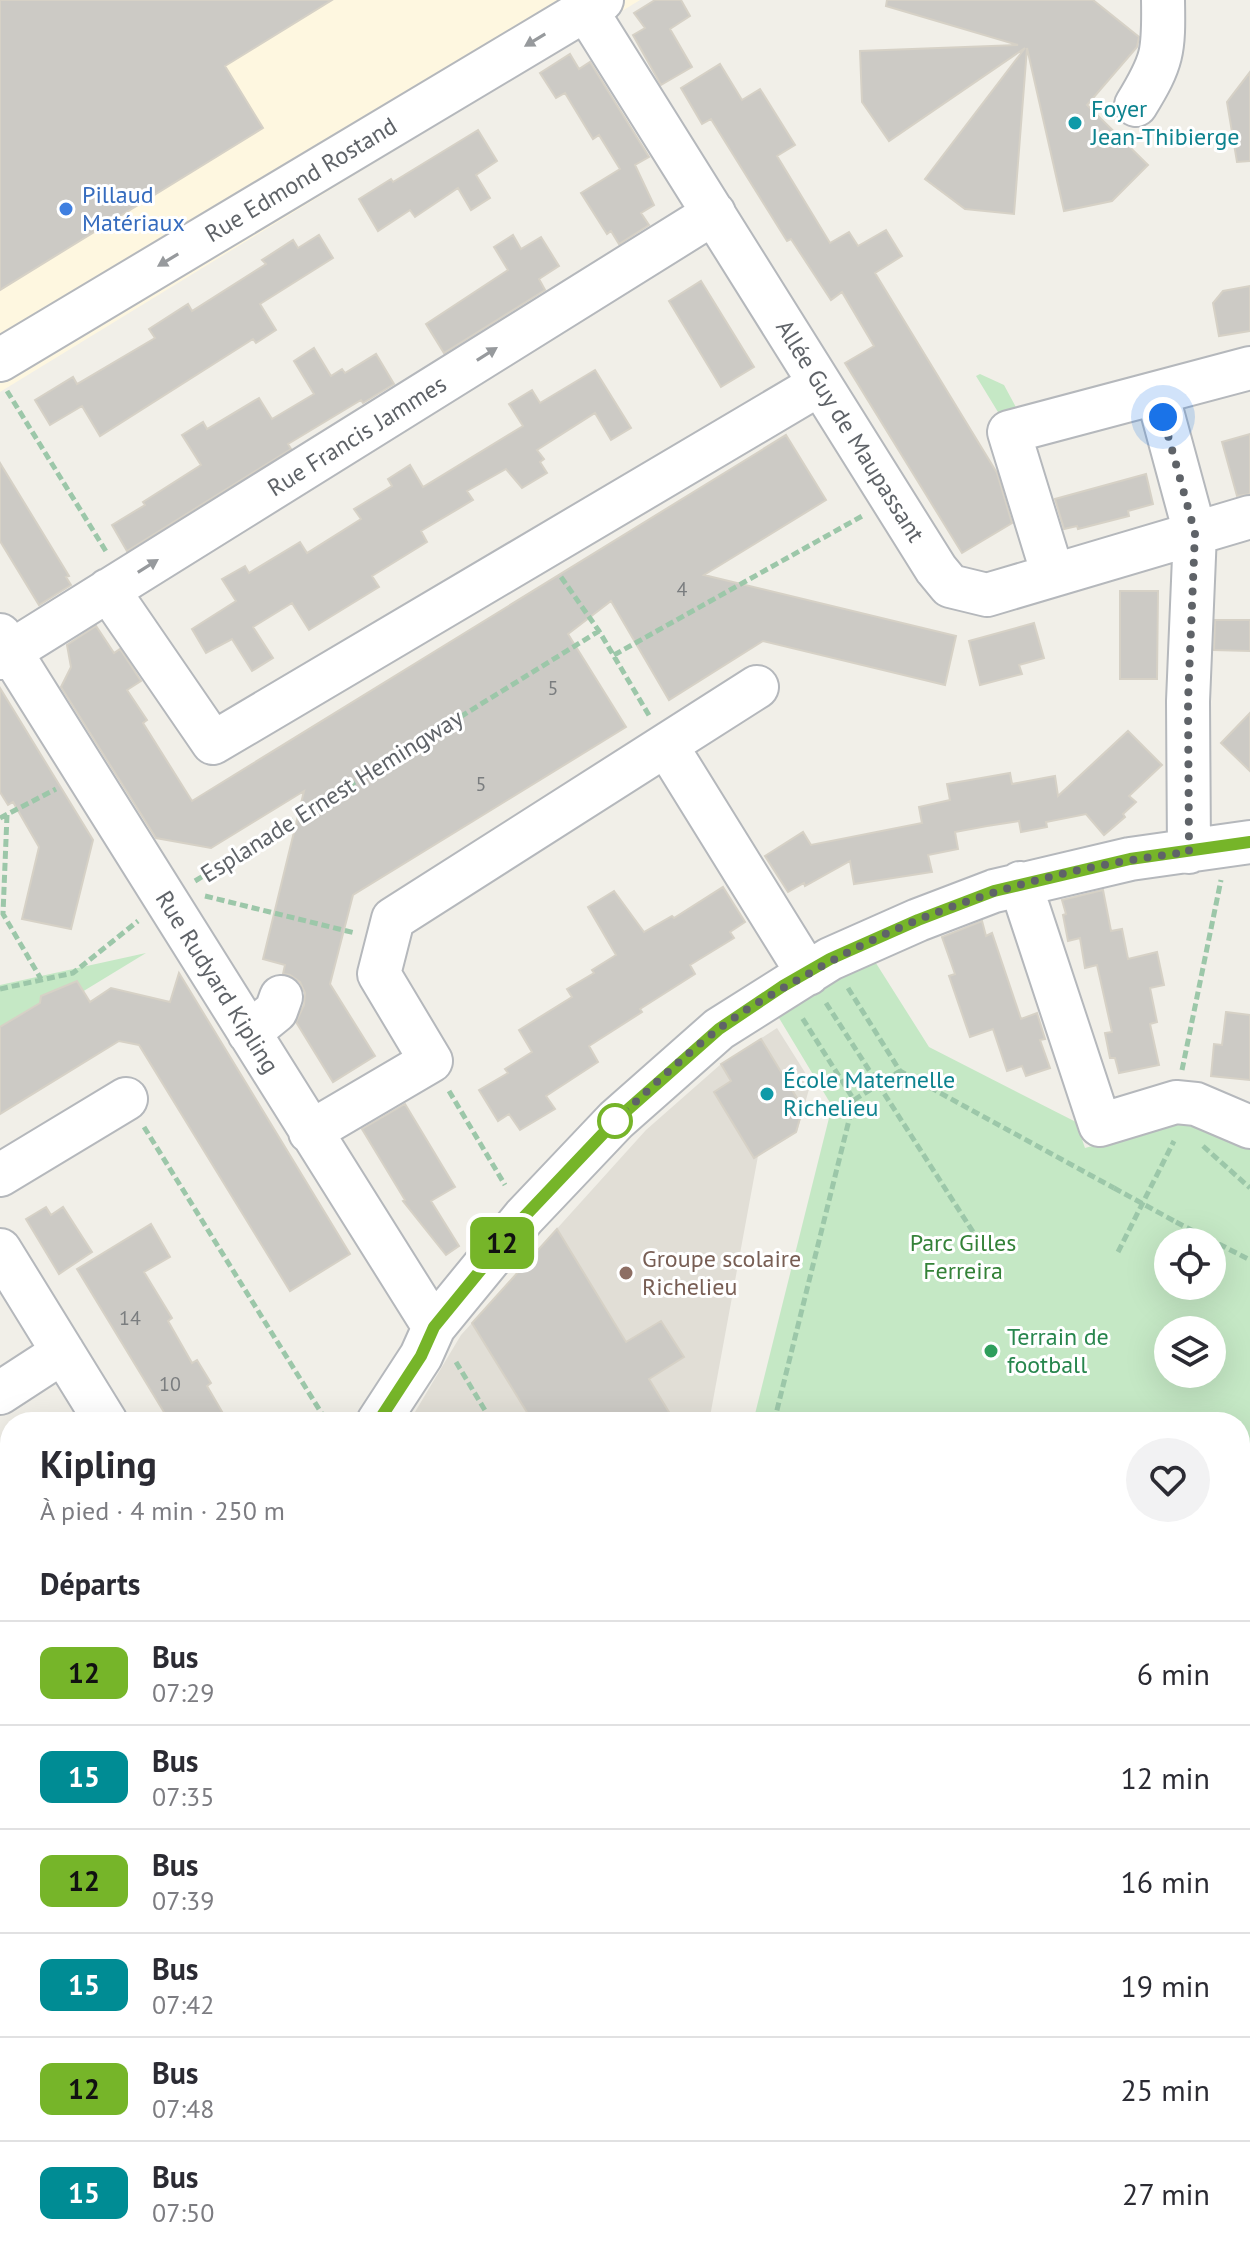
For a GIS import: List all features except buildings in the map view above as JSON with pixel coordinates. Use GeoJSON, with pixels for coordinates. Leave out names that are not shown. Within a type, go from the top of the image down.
{"type":"FeatureCollection","features":[{"type":"Feature","properties":{"kind":"street"},"geometry":{"type":"LineString","coordinates":[[1136,105],[1156,72],[1162,52],[1163,0]]}},
{"type":"Feature","properties":{"kind":"street","name":"Allée Guy de Maupassant"},"geometry":{"type":"LineString","coordinates":[[594,5],[714,213],[936,569],[950,586],[987,595],[1250,517]]}},
{"type":"Feature","properties":{"kind":"street","name":"Rue Edmond Rostand"},"geometry":{"type":"LineString","coordinates":[[0,360],[594,5]]}},
{"type":"Feature","properties":{"kind":"street","name":"Rue Francis Jammes"},"geometry":{"type":"LineString","coordinates":[[3,648],[116,586],[714,213]]}},
{"type":"Feature","properties":{"kind":"street"},"geometry":{"type":"LineString","coordinates":[[1053,575],[1009,432],[1250,368]]}},
{"type":"Feature","properties":{"kind":"street"},"geometry":{"type":"LineString","coordinates":[[116,586],[213,743],[820,384]]}},
{"type":"Feature","properties":{"kind":"street"},"geometry":{"type":"LineString","coordinates":[[385,1412],[421,1356],[434,1327],[524,1217],[616,1120],[719,1029],[807,973],[918,920],[1020,883],[1130,859],[1222,846],[1188,701],[1195,533],[1157,393]]}},
{"type":"Feature","properties":{"kind":"street","name":"Rue Rudyard Kipling"},"geometry":{"type":"LineString","coordinates":[[3,648],[86,773],[173,894],[249,1033],[434,1327]]}},
{"type":"Feature","properties":{"kind":"street"},"geometry":{"type":"LineString","coordinates":[[310,1132],[431,1061],[379,974],[393,919],[757,687]]}},
{"type":"Feature","properties":{"kind":"street"},"geometry":{"type":"LineString","coordinates":[[666,745],[807,973]]}},
{"type":"Feature","properties":{"kind":"street"},"geometry":{"type":"LineString","coordinates":[[1020,883],[1100,1125],[1179,1114],[1196,1104],[1250,1127]]}},
{"type":"Feature","properties":{"kind":"street"},"geometry":{"type":"LineString","coordinates":[[249,1033],[276,1011],[281,997]]}},
{"type":"Feature","properties":{"kind":"street"},"geometry":{"type":"LineString","coordinates":[[0,1175],[126,1099]]}},
{"type":"Feature","properties":{"kind":"street"},"geometry":{"type":"LineString","coordinates":[[0,1250],[100,1412]]}},
{"type":"Feature","properties":{"kind":"street"},"geometry":{"type":"LineString","coordinates":[[0,1393],[63,1352]]}},
{"type":"Feature","properties":{"kind":"path"},"geometry":{"type":"LineString","coordinates":[[0,380],[116,586]]}},
{"type":"Feature","properties":{"kind":"path"},"geometry":{"type":"LineString","coordinates":[[614,655],[892,499]]}},
{"type":"Feature","properties":{"kind":"path"},"geometry":{"type":"LineString","coordinates":[[541,548],[599,631],[666,745]]}},
{"type":"Feature","properties":{"kind":"path","name":"Esplanade Ernest Hemingway"},"geometry":{"type":"LineString","coordinates":[[0,989],[73,973],[173,894],[599,631]]}},
{"type":"Feature","properties":{"kind":"path"},"geometry":{"type":"LineString","coordinates":[[41,979],[3,914],[3,817],[86,773]]}},
{"type":"Feature","properties":{"kind":"path"},"geometry":{"type":"LineString","coordinates":[[1118,1252],[1179,1114],[1222,846]]}},
{"type":"Feature","properties":{"kind":"path"},"geometry":{"type":"LineString","coordinates":[[173,894],[387,942]]}},
{"type":"Feature","properties":{"kind":"path"},"geometry":{"type":"LineString","coordinates":[[807,973],[900,1071],[1250,1260]]}},
{"type":"Feature","properties":{"kind":"path"},"geometry":{"type":"LineString","coordinates":[[807,973],[975,1235]]}},
{"type":"Feature","properties":{"kind":"path"},"geometry":{"type":"LineString","coordinates":[[776,1412],[854,1100],[807,973]]}},
{"type":"Feature","properties":{"kind":"path"},"geometry":{"type":"LineString","coordinates":[[431,1061],[524,1217]]}},
{"type":"Feature","properties":{"kind":"path"},"geometry":{"type":"LineString","coordinates":[[854,1100],[900,1071]]}},
{"type":"Feature","properties":{"kind":"path"},"geometry":{"type":"LineString","coordinates":[[126,1099],[321,1412]]}},
{"type":"Feature","properties":{"kind":"path"},"geometry":{"type":"LineString","coordinates":[[1179,1114],[1250,1188]]}},
{"type":"Feature","properties":{"kind":"path"},"geometry":{"type":"LineString","coordinates":[[434,1327],[486,1412]]}},
{"type":"Feature","properties":{"kind":"shaded area"},"geometry":{"type":"Polygon","coordinates":[[[0,0],[640,0],[0,392],[0,0]]]}},
{"type":"Feature","properties":{"kind":"shaded area","name":"Groupe scolaire Richelieu"},"geometry":{"type":"Polygon","coordinates":[[[777,1028],[811,1082],[797,1132],[758,1156],[711,1412],[415,1412],[461,1335],[646,1130],[721,1064],[777,1028]]]}},
{"type":"Feature","properties":{"kind":"green space"},"geometry":{"type":"Polygon","coordinates":[[[980,374],[1004,385],[1018,411],[1001,417],[976,376],[980,374]]]}},
{"type":"Feature","properties":{"kind":"green space"},"geometry":{"type":"Polygon","coordinates":[[[146,953],[0,1042],[0,985],[146,953]]]}},
{"type":"Feature","properties":{"kind":"green space","name":"Parc Gilles Ferreira"},"geometry":{"type":"Polygon","coordinates":[[[874,960],[929,1047],[1076,1122],[1085,1148],[1195,1118],[1250,1145],[1250,1412],[756,1412],[832,1106],[776,1013],[874,960]]]}},
{"type":"Feature","properties":{"kind":"bus line","name":"12"},"geometry":{"type":"LineString","coordinates":[[384,1412],[421,1356],[434,1327],[524,1217],[616,1120],[719,1029],[783,986],[871,940],[994,891],[1130,859],[1250,842]]}},
{"type":"Feature","properties":{"kind":"place","name":"Foyer Jean-Thibierge"},"geometry":{"type":"Point","coordinates":[1075,123]}},
{"type":"Feature","properties":{"kind":"place","name":"Pillaud Matériaux"},"geometry":{"type":"Point","coordinates":[66,209]}},
{"type":"Feature","properties":{"kind":"place","name":"École Maternelle Richelieu"},"geometry":{"type":"Point","coordinates":[767,1094]}},
{"type":"Feature","properties":{"kind":"place","name":"Groupe scolaire Richelieu"},"geometry":{"type":"Point","coordinates":[626,1273]}},
{"type":"Feature","properties":{"kind":"place","name":"Terrain de football"},"geometry":{"type":"Point","coordinates":[991,1351]}},
{"type":"Feature","properties":{"kind":"route"},"geometry":{"type":"LineString","coordinates":[[615,1121],[719,1029],[830,959],[943,910],[1020,883],[1130,859],[1189,852],[1188,701],[1195,533],[1163,417]]}}]}
